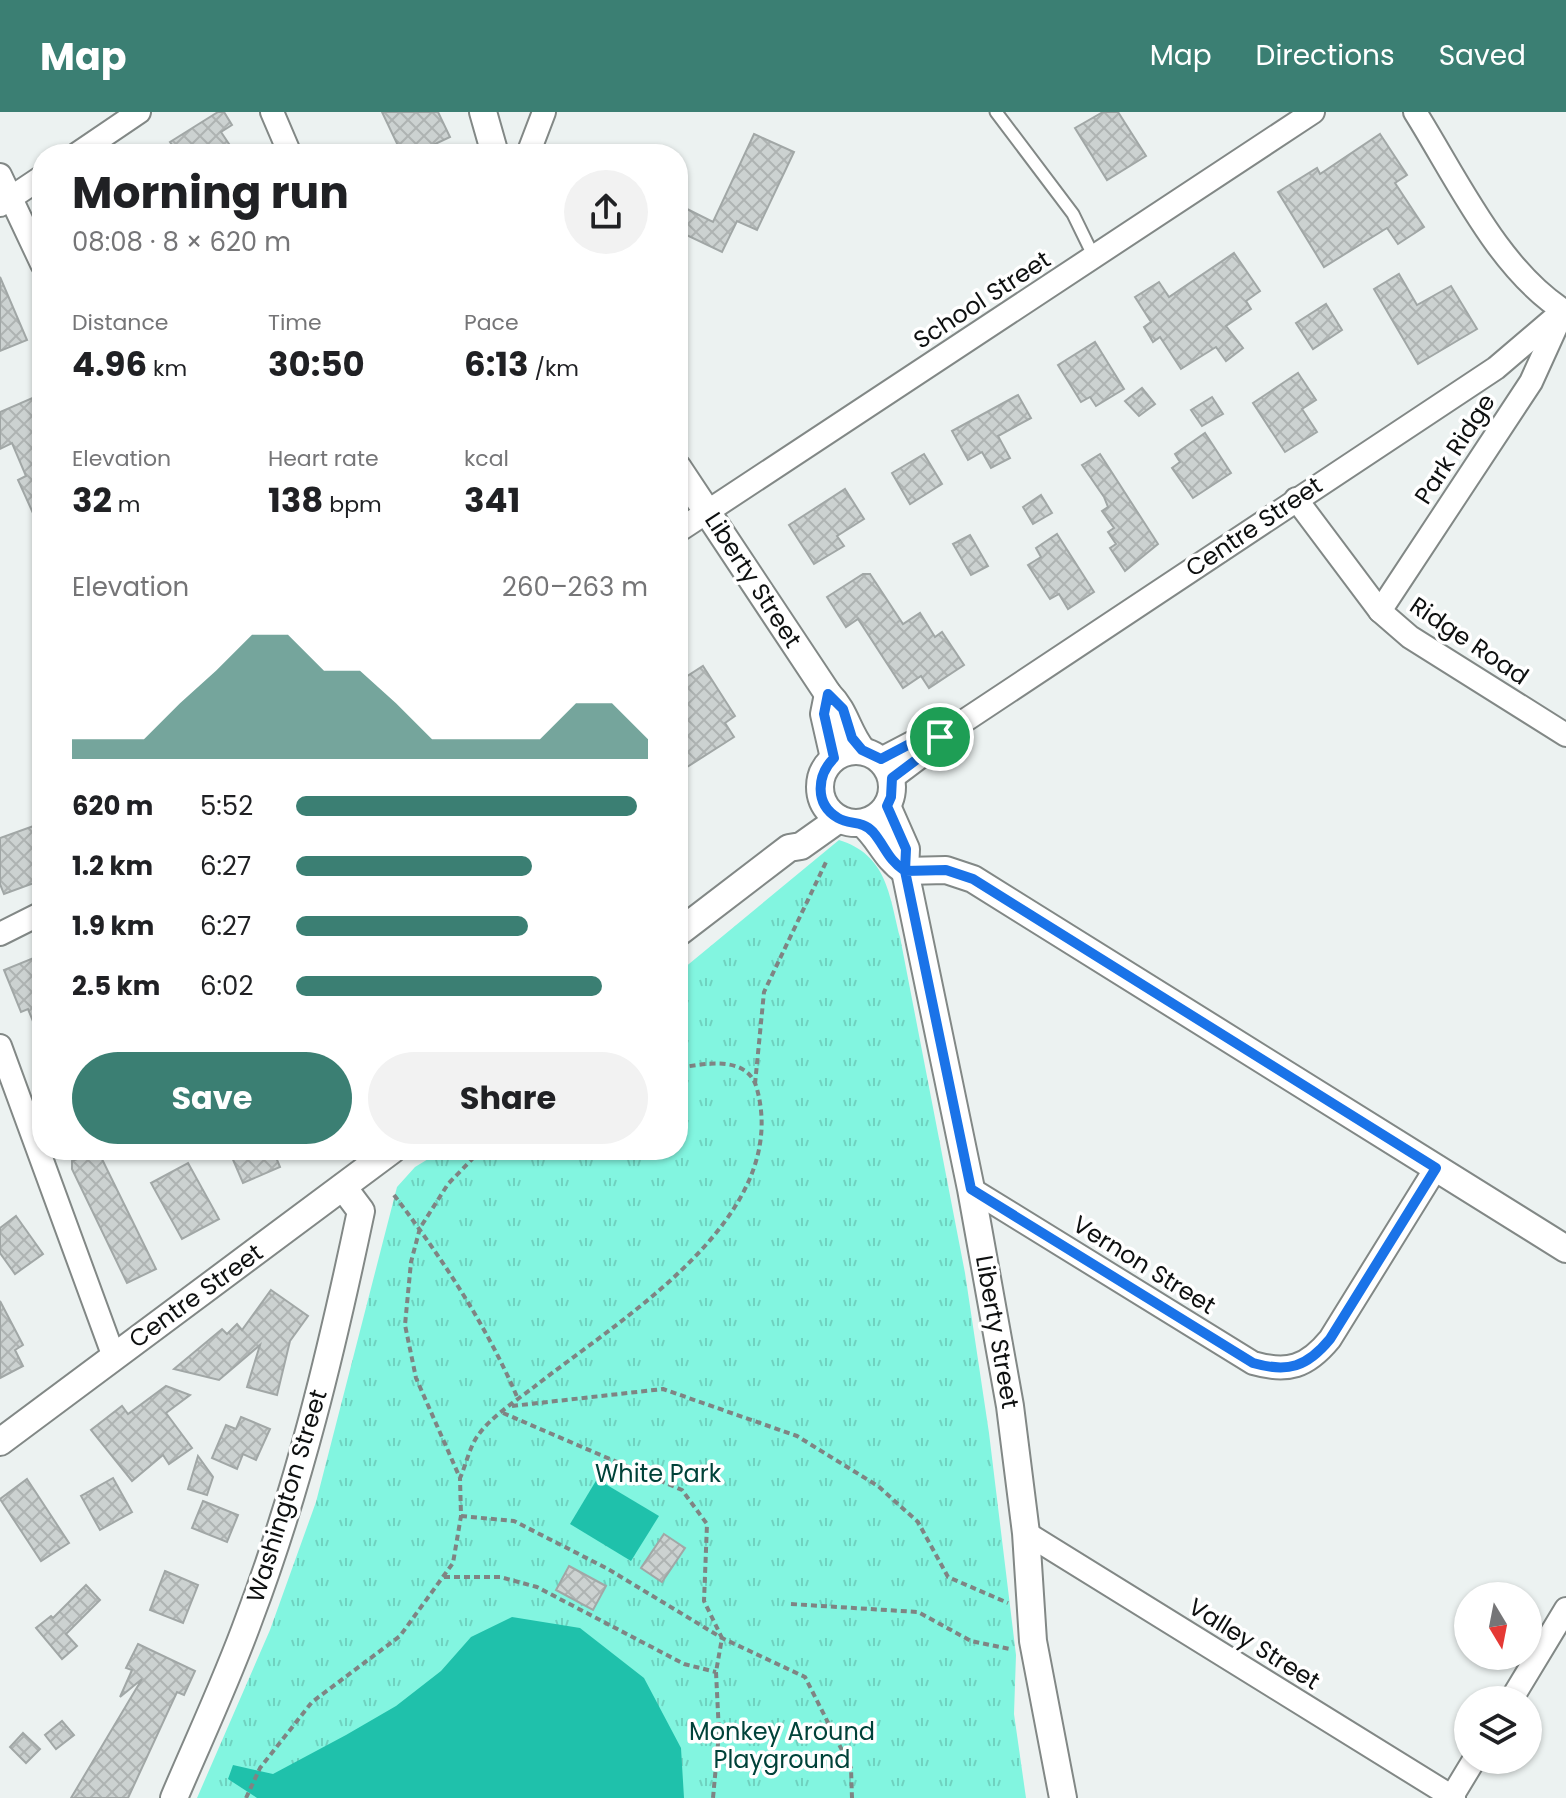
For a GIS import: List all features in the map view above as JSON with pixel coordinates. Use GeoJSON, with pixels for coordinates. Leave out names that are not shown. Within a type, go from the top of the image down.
{"type":"FeatureCollection","features":[{"type":"Feature","properties":{"kind":"street"},"geometry":{"type":"LineString","coordinates":[[92,144],[139,112]]}},
{"type":"Feature","properties":{"kind":"street"},"geometry":{"type":"LineString","coordinates":[[272,112],[286,144]]}},
{"type":"Feature","properties":{"kind":"street"},"geometry":{"type":"LineString","coordinates":[[483,112],[492,144]]}},
{"type":"Feature","properties":{"kind":"street"},"geometry":{"type":"LineString","coordinates":[[532,144],[544,112]]}},
{"type":"Feature","properties":{"kind":"street","name":"School Street"},"geometry":{"type":"LineString","coordinates":[[688,525],[1313,112]]}},
{"type":"Feature","properties":{"kind":"street"},"geometry":{"type":"LineString","coordinates":[[1415,112],[1500,247],[1527,281],[1565,311]]}},
{"type":"Feature","properties":{"kind":"street"},"geometry":{"type":"LineString","coordinates":[[0,175],[6,201],[32,246]]}},
{"type":"Feature","properties":{"kind":"street"},"geometry":{"type":"LineString","coordinates":[[6,201],[32,184]]}},
{"type":"Feature","properties":{"kind":"street","name":"Centre Street"},"geometry":{"type":"LineString","coordinates":[[878,762],[923,737],[940,737],[1496,368],[1565,311]]}},
{"type":"Feature","properties":{"kind":"street","name":"Park Ridge"},"geometry":{"type":"LineString","coordinates":[[1380,611],[1531,382],[1565,311]]}},
{"type":"Feature","properties":{"kind":"street","name":"Liberty Street"},"geometry":{"type":"LineString","coordinates":[[688,483],[828,694],[843,709],[852,738],[878,762]]}},
{"type":"Feature","properties":{"kind":"street","name":"Ridge Road"},"geometry":{"type":"LineString","coordinates":[[1296,499],[1380,611],[1410,637],[1566,735]]}},
{"type":"Feature","properties":{"kind":"street"},"geometry":{"type":"LineString","coordinates":[[789,848],[789,838],[818,809],[822,774],[834,758],[824,714],[828,694]]}},
{"type":"Feature","properties":{"kind":"street"},"geometry":{"type":"LineString","coordinates":[[688,925],[789,848],[801,846],[850,821],[880,814],[887,806],[891,797],[878,762],[834,758]]}},
{"type":"Feature","properties":{"kind":"street"},"geometry":{"type":"LineString","coordinates":[[821,796],[850,821],[874,833],[890,862],[905,871],[946,870],[973,879],[1566,1249]]}},
{"type":"Feature","properties":{"kind":"street","name":"Liberty Street"},"geometry":{"type":"LineString","coordinates":[[887,806],[906,849],[905,871],[971,1189],[1010,1406],[1026,1533],[1033,1641],[1063,1798]]}},
{"type":"Feature","properties":{"kind":"street"},"geometry":{"type":"LineString","coordinates":[[0,934],[32,918]]}},
{"type":"Feature","properties":{"kind":"street"},"geometry":{"type":"LineString","coordinates":[[0,1046],[32,1133]]}},
{"type":"Feature","properties":{"kind":"street"},"geometry":{"type":"LineString","coordinates":[[42,1160],[114,1357]]}},
{"type":"Feature","properties":{"kind":"street","name":"Centre Street"},"geometry":{"type":"LineString","coordinates":[[0,1442],[379,1160]]}},
{"type":"Feature","properties":{"kind":"street","name":"Vernon Street"},"geometry":{"type":"LineString","coordinates":[[971,1189],[1253,1363],[1296,1369],[1317,1355],[1330,1339],[1436,1168]]}},
{"type":"Feature","properties":{"kind":"street","name":"Washington Street"},"geometry":{"type":"LineString","coordinates":[[174,1798],[249,1620],[292,1495],[361,1211],[343,1187]]}},
{"type":"Feature","properties":{"kind":"street","name":"Valley Street"},"geometry":{"type":"LineString","coordinates":[[1026,1533],[1453,1798]]}},
{"type":"Feature","properties":{"kind":"street"},"geometry":{"type":"LineString","coordinates":[[1519,1686],[1566,1609]]}},
{"type":"Feature","properties":{"kind":"street"},"geometry":{"type":"LineString","coordinates":[[1453,1798],[1466,1774]]}},
{"type":"Feature","properties":{"kind":"lane"},"geometry":{"type":"LineString","coordinates":[[996,112],[1073,214],[1094,257]]}},
{"type":"Feature","properties":{"kind":"path"},"geometry":{"type":"LineString","coordinates":[[460,1478],[479,1434],[518,1399],[694,1260],[740,1204],[760,1147],[755,1084],[764,992],[827,860]]}},
{"type":"Feature","properties":{"kind":"path"},"geometry":{"type":"LineString","coordinates":[[688,1067],[730,1063],[743,1069],[755,1084]]}},
{"type":"Feature","properties":{"kind":"path"},"geometry":{"type":"LineString","coordinates":[[246,1798],[260,1768],[312,1702],[400,1636],[453,1563],[461,1516],[460,1478],[421,1391],[405,1325],[411,1262],[420,1228],[448,1184],[471,1160]]}},
{"type":"Feature","properties":{"kind":"path"},"geometry":{"type":"LineString","coordinates":[[394,1195],[420,1228],[500,1358],[518,1399]]}},
{"type":"Feature","properties":{"kind":"path"},"geometry":{"type":"LineString","coordinates":[[509,1407],[663,1389],[797,1436],[878,1486],[918,1522],[948,1577],[1016,1606]]}},
{"type":"Feature","properties":{"kind":"path"},"geometry":{"type":"LineString","coordinates":[[503,1413],[682,1490],[707,1524],[704,1601],[722,1638],[716,1672],[719,1733],[713,1798]]}},
{"type":"Feature","properties":{"kind":"path"},"geometry":{"type":"LineString","coordinates":[[461,1516],[514,1521],[608,1569],[722,1638],[805,1677],[851,1768],[852,1798]]}},
{"type":"Feature","properties":{"kind":"path"},"geometry":{"type":"LineString","coordinates":[[442,1577],[500,1577],[537,1587],[684,1664],[716,1672]]}},
{"type":"Feature","properties":{"kind":"path"},"geometry":{"type":"LineString","coordinates":[[791,1604],[918,1612],[971,1641],[1020,1651]]}},
{"type":"Feature","properties":{"kind":"green space","name":"White Park"},"geometry":{"type":"Polygon","coordinates":[[[839,840],[867,855],[889,891],[965,1273],[989,1433],[1016,1655],[1014,1714],[1026,1798],[197,1798],[270,1630],[316,1502],[397,1187],[415,1167],[427,1160],[688,1160],[688,965],[839,840]]]}},
{"type":"Feature","properties":{"kind":"shaded area"},"geometry":{"type":"Polygon","coordinates":[[[597,1479],[659,1516],[631,1561],[570,1524],[597,1479]]]}},
{"type":"Feature","properties":{"kind":"shaded area"},"geometry":{"type":"Polygon","coordinates":[[[512,1617],[580,1628],[644,1678],[681,1748],[684,1798],[257,1798],[228,1779],[233,1765],[273,1774],[346,1735],[396,1706],[441,1671],[471,1637],[512,1617]]]}},
{"type":"Feature","properties":{"kind":"building"},"geometry":{"type":"Polygon","coordinates":[[[218,112],[224,112],[232,125],[221,132],[229,144],[170,142],[218,112]]]}},
{"type":"Feature","properties":{"kind":"building"},"geometry":{"type":"Polygon","coordinates":[[[382,112],[438,112],[450,137],[435,144],[397,144],[382,112]]]}},
{"type":"Feature","properties":{"kind":"building"},"geometry":{"type":"Polygon","coordinates":[[[1103,112],[1118,112],[1146,156],[1107,180],[1075,128],[1103,112]]]}},
{"type":"Feature","properties":{"kind":"building"},"geometry":{"type":"Polygon","coordinates":[[[754,134],[794,152],[757,230],[737,221],[722,252],[688,236],[688,210],[713,222],[754,134]]]}},
{"type":"Feature","properties":{"kind":"building"},"geometry":{"type":"Polygon","coordinates":[[[1380,134],[1407,175],[1395,183],[1424,227],[1398,244],[1387,228],[1324,267],[1278,192],[1317,168],[1320,174],[1380,134]]]}},
{"type":"Feature","properties":{"kind":"building"},"geometry":{"type":"Polygon","coordinates":[[[1234,253],[1260,291],[1246,301],[1251,309],[1226,326],[1243,348],[1226,361],[1216,347],[1181,369],[1160,337],[1153,342],[1144,327],[1151,322],[1135,297],[1159,282],[1169,297],[1234,253]]]}},
{"type":"Feature","properties":{"kind":"building"},"geometry":{"type":"Polygon","coordinates":[[[1399,274],[1417,305],[1451,286],[1477,329],[1418,364],[1374,289],[1399,274]]]}},
{"type":"Feature","properties":{"kind":"building"},"geometry":{"type":"Polygon","coordinates":[[[0,277],[27,340],[0,351],[0,277]]]}},
{"type":"Feature","properties":{"kind":"building"},"geometry":{"type":"Polygon","coordinates":[[[1326,304],[1342,330],[1313,349],[1296,323],[1326,304]]]}},
{"type":"Feature","properties":{"kind":"building"},"geometry":{"type":"Polygon","coordinates":[[[1095,342],[1124,389],[1096,406],[1090,397],[1081,402],[1058,365],[1095,342]]]}},
{"type":"Feature","properties":{"kind":"building"},"geometry":{"type":"Polygon","coordinates":[[[1298,373],[1316,400],[1302,409],[1317,432],[1285,452],[1253,403],[1298,373]]]}},
{"type":"Feature","properties":{"kind":"building"},"geometry":{"type":"Polygon","coordinates":[[[1142,388],[1155,404],[1139,416],[1125,401],[1142,388]]]}},
{"type":"Feature","properties":{"kind":"building"},"geometry":{"type":"Polygon","coordinates":[[[1018,395],[1031,418],[998,436],[1010,458],[991,468],[982,452],[968,460],[952,431],[1018,395]]]}},
{"type":"Feature","properties":{"kind":"building"},"geometry":{"type":"Polygon","coordinates":[[[1212,397],[1223,414],[1202,426],[1191,410],[1212,397]]]}},
{"type":"Feature","properties":{"kind":"building"},"geometry":{"type":"Polygon","coordinates":[[[32,398],[32,511],[18,480],[26,476],[12,443],[0,449],[0,412],[32,398]]]}},
{"type":"Feature","properties":{"kind":"building"},"geometry":{"type":"Polygon","coordinates":[[[1205,433],[1231,473],[1193,498],[1172,468],[1180,462],[1175,454],[1205,433]]]}},
{"type":"Feature","properties":{"kind":"building"},"geometry":{"type":"Polygon","coordinates":[[[924,454],[942,484],[910,504],[892,473],[924,454]]]}},
{"type":"Feature","properties":{"kind":"building"},"geometry":{"type":"Polygon","coordinates":[[[1100,454],[1158,544],[1125,571],[1110,548],[1116,544],[1108,532],[1114,528],[1102,511],[1108,507],[1104,497],[1082,465],[1100,454]]]}},
{"type":"Feature","properties":{"kind":"building"},"geometry":{"type":"Polygon","coordinates":[[[845,489],[864,519],[837,536],[844,546],[814,564],[789,525],[845,489]]]}},
{"type":"Feature","properties":{"kind":"building"},"geometry":{"type":"Polygon","coordinates":[[[1041,495],[1052,513],[1033,524],[1023,507],[1041,495]]]}},
{"type":"Feature","properties":{"kind":"building"},"geometry":{"type":"Polygon","coordinates":[[[1057,534],[1094,592],[1068,609],[1059,594],[1050,599],[1028,565],[1041,557],[1036,548],[1057,534]]]}},
{"type":"Feature","properties":{"kind":"building"},"geometry":{"type":"Polygon","coordinates":[[[970,535],[988,566],[971,575],[953,544],[970,535]]]}},
{"type":"Feature","properties":{"kind":"building"},"geometry":{"type":"Polygon","coordinates":[[[863,574],[870,574],[903,624],[920,613],[935,637],[942,632],[964,665],[929,688],[921,676],[903,688],[858,619],[846,627],[827,597],[863,574]]]}},
{"type":"Feature","properties":{"kind":"building"},"geometry":{"type":"Polygon","coordinates":[[[703,666],[735,716],[725,723],[734,737],[688,766],[688,676],[703,666]]]}},
{"type":"Feature","properties":{"kind":"building"},"geometry":{"type":"Polygon","coordinates":[[[32,827],[32,884],[4,894],[0,884],[0,838],[32,827]]]}},
{"type":"Feature","properties":{"kind":"building"},"geometry":{"type":"Polygon","coordinates":[[[32,959],[32,1019],[28,1009],[21,1012],[4,970],[32,959]]]}},
{"type":"Feature","properties":{"kind":"building"},"geometry":{"type":"Polygon","coordinates":[[[102,1160],[156,1269],[127,1283],[72,1169],[72,1161],[102,1160]]]}},
{"type":"Feature","properties":{"kind":"building"},"geometry":{"type":"Polygon","coordinates":[[[233,1160],[277,1160],[280,1167],[243,1183],[233,1160]]]}},
{"type":"Feature","properties":{"kind":"building"},"geometry":{"type":"Polygon","coordinates":[[[188,1163],[219,1219],[182,1239],[151,1183],[188,1163]]]}},
{"type":"Feature","properties":{"kind":"building"},"geometry":{"type":"Polygon","coordinates":[[[16,1216],[43,1254],[15,1274],[0,1253],[0,1228],[16,1216]]]}},
{"type":"Feature","properties":{"kind":"building"},"geometry":{"type":"Polygon","coordinates":[[[271,1290],[308,1316],[290,1341],[277,1395],[247,1387],[260,1345],[219,1380],[174,1369],[222,1329],[227,1334],[237,1324],[242,1330],[271,1290]]]}},
{"type":"Feature","properties":{"kind":"building"},"geometry":{"type":"Polygon","coordinates":[[[0,1301],[23,1345],[15,1350],[23,1366],[0,1378],[0,1301]]]}},
{"type":"Feature","properties":{"kind":"building"},"geometry":{"type":"Polygon","coordinates":[[[166,1386],[190,1395],[166,1413],[192,1448],[169,1464],[163,1455],[132,1481],[91,1430],[122,1406],[128,1414],[166,1386]]]}},
{"type":"Feature","properties":{"kind":"building"},"geometry":{"type":"Polygon","coordinates":[[[241,1417],[270,1429],[256,1460],[243,1454],[237,1469],[212,1458],[226,1425],[236,1429],[241,1417]]]}},
{"type":"Feature","properties":{"kind":"building"},"geometry":{"type":"Polygon","coordinates":[[[198,1456],[213,1477],[207,1495],[188,1489],[198,1456]]]}},
{"type":"Feature","properties":{"kind":"building"},"geometry":{"type":"Polygon","coordinates":[[[113,1478],[132,1512],[100,1530],[81,1496],[113,1478]]]}},
{"type":"Feature","properties":{"kind":"building"},"geometry":{"type":"Polygon","coordinates":[[[27,1479],[69,1543],[41,1561],[0,1499],[27,1479]]]}},
{"type":"Feature","properties":{"kind":"building"},"geometry":{"type":"Polygon","coordinates":[[[203,1501],[238,1515],[227,1542],[192,1528],[203,1501]]]}},
{"type":"Feature","properties":{"kind":"building"},"geometry":{"type":"Polygon","coordinates":[[[664,1534],[685,1548],[662,1582],[641,1568],[664,1534]]]}},
{"type":"Feature","properties":{"kind":"building"},"geometry":{"type":"Polygon","coordinates":[[[569,1566],[606,1586],[593,1610],[556,1590],[569,1566]]]}},
{"type":"Feature","properties":{"kind":"building"},"geometry":{"type":"Polygon","coordinates":[[[165,1571],[198,1585],[183,1623],[150,1610],[165,1571]]]}},
{"type":"Feature","properties":{"kind":"building"},"geometry":{"type":"Polygon","coordinates":[[[86,1585],[100,1600],[66,1634],[77,1646],[62,1659],[36,1628],[51,1616],[53,1618],[86,1585]]]}},
{"type":"Feature","properties":{"kind":"building"},"geometry":{"type":"Polygon","coordinates":[[[138,1644],[195,1671],[184,1695],[177,1692],[128,1798],[71,1798],[142,1679],[120,1697],[132,1670],[126,1668],[138,1644]]]}},
{"type":"Feature","properties":{"kind":"building"},"geometry":{"type":"Polygon","coordinates":[[[62,1721],[74,1735],[56,1749],[45,1735],[62,1721]]]}},
{"type":"Feature","properties":{"kind":"building"},"geometry":{"type":"Polygon","coordinates":[[[23,1733],[40,1749],[26,1763],[10,1747],[23,1733]]]}},
{"type":"Feature","properties":{"kind":"route"},"geometry":{"type":"LineString","coordinates":[[940,737],[923,737],[881,759],[862,750],[852,738],[843,709],[828,694],[824,714],[833,741],[834,758],[822,774],[820,785],[821,796],[831,813],[850,823],[862,823],[874,833],[890,862],[905,871],[971,1189],[1253,1363],[1279,1369],[1296,1369],[1307,1363],[1330,1339],[1436,1168],[973,879],[946,870],[924,868],[905,871],[906,849],[887,806],[893,787],[892,778],[932,748],[940,737]]}},
{"type":"Feature","properties":{"kind":"park label","name":"Monkey Around Playground"},"geometry":{"type":"Point","coordinates":[782,1746]}}]}
